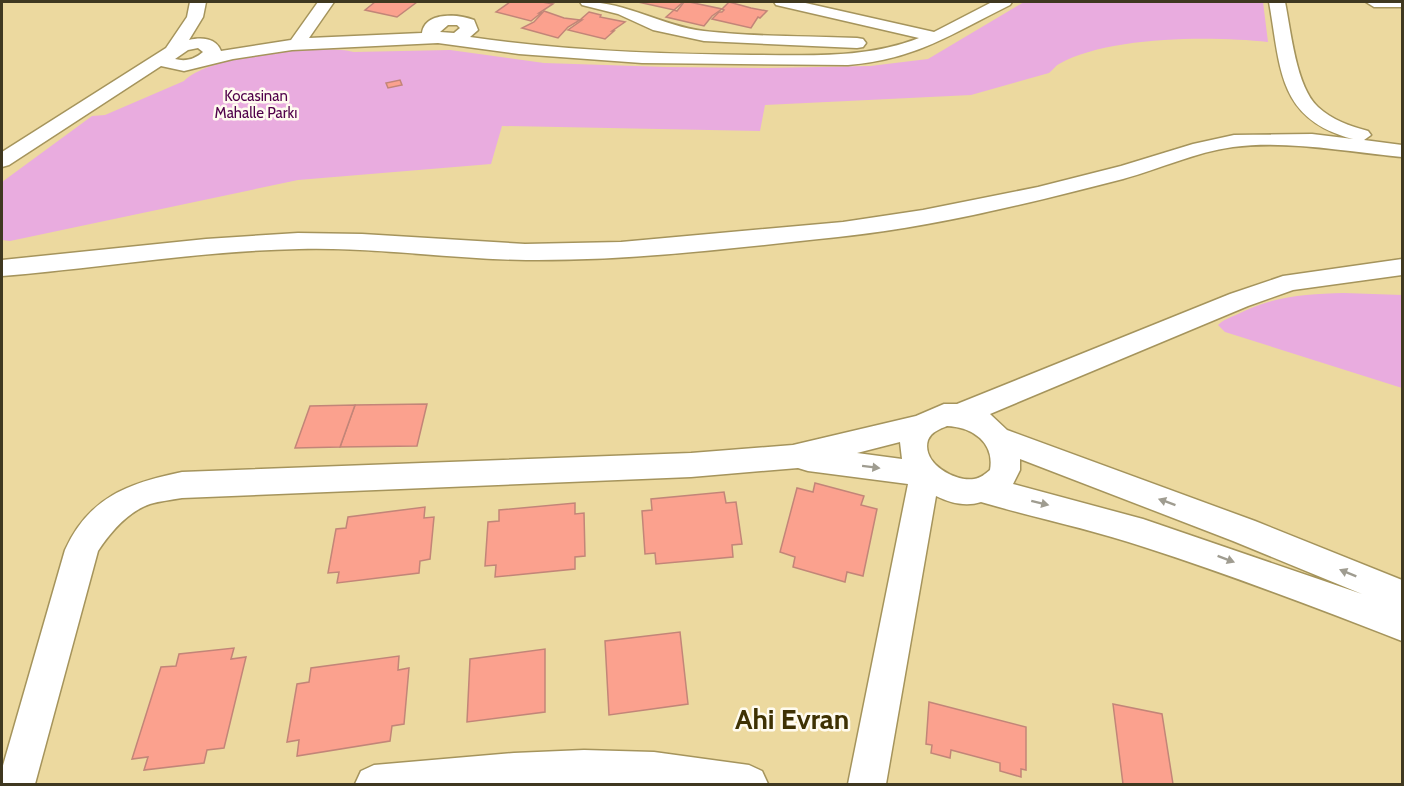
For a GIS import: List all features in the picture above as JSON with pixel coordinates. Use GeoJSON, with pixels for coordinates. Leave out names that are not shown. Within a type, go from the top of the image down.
{"type":"FeatureCollection","features":[{"type":"Feature","properties":{"kind":"street"},"geometry":{"type":"LineString","coordinates":[[301,39],[326,2]]}},
{"type":"Feature","properties":{"kind":"street"},"geometry":{"type":"LineString","coordinates":[[588,2],[624,11],[659,26],[704,36],[797,39],[912,48]]}},
{"type":"Feature","properties":{"kind":"street"},"geometry":{"type":"LineString","coordinates":[[782,2],[935,37]]}},
{"type":"Feature","properties":{"kind":"street"},"geometry":{"type":"LineString","coordinates":[[2,161],[75,112],[174,56],[206,50],[247,50],[301,39],[451,29],[531,50],[647,57],[800,60],[870,57],[912,48],[1004,2]]}},
{"type":"Feature","properties":{"kind":"street"},"geometry":{"type":"LineString","coordinates":[[1277,2],[1293,75],[1304,105],[1332,125],[1402,149]]}},
{"type":"Feature","properties":{"kind":"street"},"geometry":{"type":"LineString","coordinates":[[1374,2],[1402,2]]}},
{"type":"Feature","properties":{"kind":"street"},"geometry":{"type":"LineString","coordinates":[[451,29],[456,3]]}},
{"type":"Feature","properties":{"kind":"street"},"geometry":{"type":"LineString","coordinates":[[197,9],[206,50]]}},
{"type":"Feature","properties":{"kind":"street"},"geometry":{"type":"LineString","coordinates":[[174,56],[197,9]]}},
{"type":"Feature","properties":{"kind":"street"},"geometry":{"type":"LineString","coordinates":[[451,29],[531,50]]}},
{"type":"Feature","properties":{"kind":"street"},"geometry":{"type":"LineString","coordinates":[[2,268],[297,241],[362,242],[487,251],[586,251],[843,229],[923,217],[1038,195],[1128,171],[1200,148],[1250,139],[1282,127],[1292,120],[1304,105]]}},
{"type":"Feature","properties":{"kind":"street"},"geometry":{"type":"LineString","coordinates":[[1250,139],[1312,140],[1402,149]]}},
{"type":"Feature","properties":{"kind":"street"},"geometry":{"type":"LineString","coordinates":[[2,261],[40,263]]}},
{"type":"Feature","properties":{"kind":"street"},"geometry":{"type":"LineString","coordinates":[[960,415],[1239,300],[1291,282],[1402,267]]}},
{"type":"Feature","properties":{"kind":"street"},"geometry":{"type":"LineString","coordinates":[[960,415],[988,428],[1005,451],[1006,464],[1003,475],[995,484],[983,490],[968,492],[952,490],[938,483],[925,474],[912,449],[914,437],[920,426],[930,418],[960,415]]}},
{"type":"Feature","properties":{"kind":"street"},"geometry":{"type":"LineString","coordinates":[[16,784],[81,550],[89,537],[113,512],[142,494],[182,485],[691,465],[793,457],[920,426]]}},
{"type":"Feature","properties":{"kind":"street"},"geometry":{"type":"LineString","coordinates":[[999,440],[1244,531],[1402,595]]}},
{"type":"Feature","properties":{"kind":"street"},"geometry":{"type":"LineString","coordinates":[[793,457],[925,474]]}},
{"type":"Feature","properties":{"kind":"street"},"geometry":{"type":"LineString","coordinates":[[867,784],[925,474]]}},
{"type":"Feature","properties":{"kind":"street"},"geometry":{"type":"LineString","coordinates":[[983,490],[1081,514],[1208,552],[1402,625]]}},
{"type":"Feature","properties":{"kind":"street"},"geometry":{"type":"LineString","coordinates":[[374,784],[465,776],[600,769],[652,771],[749,784]]}},
{"type":"Feature","properties":{"kind":"green space","name":"Kocasinan Mahalle Parkı"},"geometry":{"type":"Polygon","coordinates":[[[1024,2],[1263,2],[1268,42],[1190,39],[1132,43],[1080,55],[1059,64],[1049,73],[971,95],[765,105],[760,131],[502,126],[491,164],[298,180],[10,241],[2,240],[2,182],[92,116],[105,115],[184,81],[196,72],[239,58],[317,49],[354,52],[450,50],[544,63],[767,68],[870,66],[928,59],[1024,2]]]}},
{"type":"Feature","properties":{"kind":"green space"},"geometry":{"type":"Polygon","coordinates":[[[1344,293],[1402,295],[1402,388],[1225,332],[1218,325],[1264,303],[1303,295],[1344,293]]]}},
{"type":"Feature","properties":{"kind":"building"},"geometry":{"type":"Polygon","coordinates":[[[375,2],[417,2],[397,17],[365,10],[375,2]]]}},
{"type":"Feature","properties":{"kind":"building"},"geometry":{"type":"Polygon","coordinates":[[[510,2],[553,4],[531,21],[496,12],[510,2]]]}},
{"type":"Feature","properties":{"kind":"building"},"geometry":{"type":"Polygon","coordinates":[[[638,2],[681,2],[682,3],[674,10],[638,2]]]}},
{"type":"Feature","properties":{"kind":"building"},"geometry":{"type":"Polygon","coordinates":[[[684,2],[722,9],[704,26],[666,17],[674,10],[677,11],[684,2]]]}},
{"type":"Feature","properties":{"kind":"building"},"geometry":{"type":"Polygon","coordinates":[[[729,2],[767,11],[760,18],[758,17],[751,28],[712,19],[724,10],[722,9],[729,2]]]}},
{"type":"Feature","properties":{"kind":"building"},"geometry":{"type":"Polygon","coordinates":[[[544,11],[564,18],[580,20],[568,27],[558,38],[522,28],[534,22],[544,11]]]}},
{"type":"Feature","properties":{"kind":"building"},"geometry":{"type":"Polygon","coordinates":[[[589,12],[601,15],[600,17],[625,22],[605,39],[568,30],[589,12]]]}},
{"type":"Feature","properties":{"kind":"building"},"geometry":{"type":"Polygon","coordinates":[[[400,80],[402,85],[388,88],[386,83],[400,80]]]}},
{"type":"Feature","properties":{"kind":"building"},"geometry":{"type":"Polygon","coordinates":[[[427,404],[417,446],[340,447],[355,405],[427,404]]]}},
{"type":"Feature","properties":{"kind":"building"},"geometry":{"type":"Polygon","coordinates":[[[355,405],[340,447],[295,448],[310,406],[355,405]]]}},
{"type":"Feature","properties":{"kind":"building"},"geometry":{"type":"Polygon","coordinates":[[[815,483],[864,496],[861,505],[877,509],[863,576],[847,572],[845,582],[793,567],[795,557],[780,552],[797,488],[813,492],[815,483]]]}},
{"type":"Feature","properties":{"kind":"building"},"geometry":{"type":"Polygon","coordinates":[[[724,492],[726,503],[736,502],[742,544],[732,545],[733,557],[656,564],[655,553],[645,554],[642,511],[652,510],[651,499],[724,492]]]}},
{"type":"Feature","properties":{"kind":"building"},"geometry":{"type":"Polygon","coordinates":[[[575,503],[575,514],[584,513],[585,556],[575,557],[575,569],[495,577],[496,565],[485,566],[488,522],[499,521],[499,510],[575,503]]]}},
{"type":"Feature","properties":{"kind":"building"},"geometry":{"type":"Polygon","coordinates":[[[425,507],[424,518],[434,517],[430,559],[420,561],[419,573],[337,583],[339,572],[328,573],[336,529],[346,528],[348,517],[425,507]]]}},
{"type":"Feature","properties":{"kind":"building"},"geometry":{"type":"Polygon","coordinates":[[[680,632],[688,704],[609,715],[605,641],[680,632]]]}},
{"type":"Feature","properties":{"kind":"building"},"geometry":{"type":"Polygon","coordinates":[[[234,648],[231,659],[246,657],[224,748],[207,750],[204,763],[144,770],[148,757],[132,759],[161,667],[176,666],[179,654],[234,648]]]}},
{"type":"Feature","properties":{"kind":"building"},"geometry":{"type":"Polygon","coordinates":[[[545,649],[545,712],[467,722],[470,659],[545,649]]]}},
{"type":"Feature","properties":{"kind":"building"},"geometry":{"type":"Polygon","coordinates":[[[399,656],[398,670],[409,668],[404,724],[392,726],[390,741],[297,756],[299,740],[287,742],[297,684],[309,682],[311,668],[399,656]]]}},
{"type":"Feature","properties":{"kind":"building"},"geometry":{"type":"Polygon","coordinates":[[[929,702],[1026,727],[1026,770],[1021,769],[1021,777],[1000,771],[1000,763],[951,750],[950,758],[931,753],[932,745],[926,744],[929,702]]]}},
{"type":"Feature","properties":{"kind":"building"},"geometry":{"type":"Polygon","coordinates":[[[1113,704],[1162,714],[1173,784],[1123,784],[1113,704]]]}},
{"type":"Feature","properties":{"kind":"district","name":"Ahi Evran"},"geometry":{"type":"Point","coordinates":[792,719]}}]}
